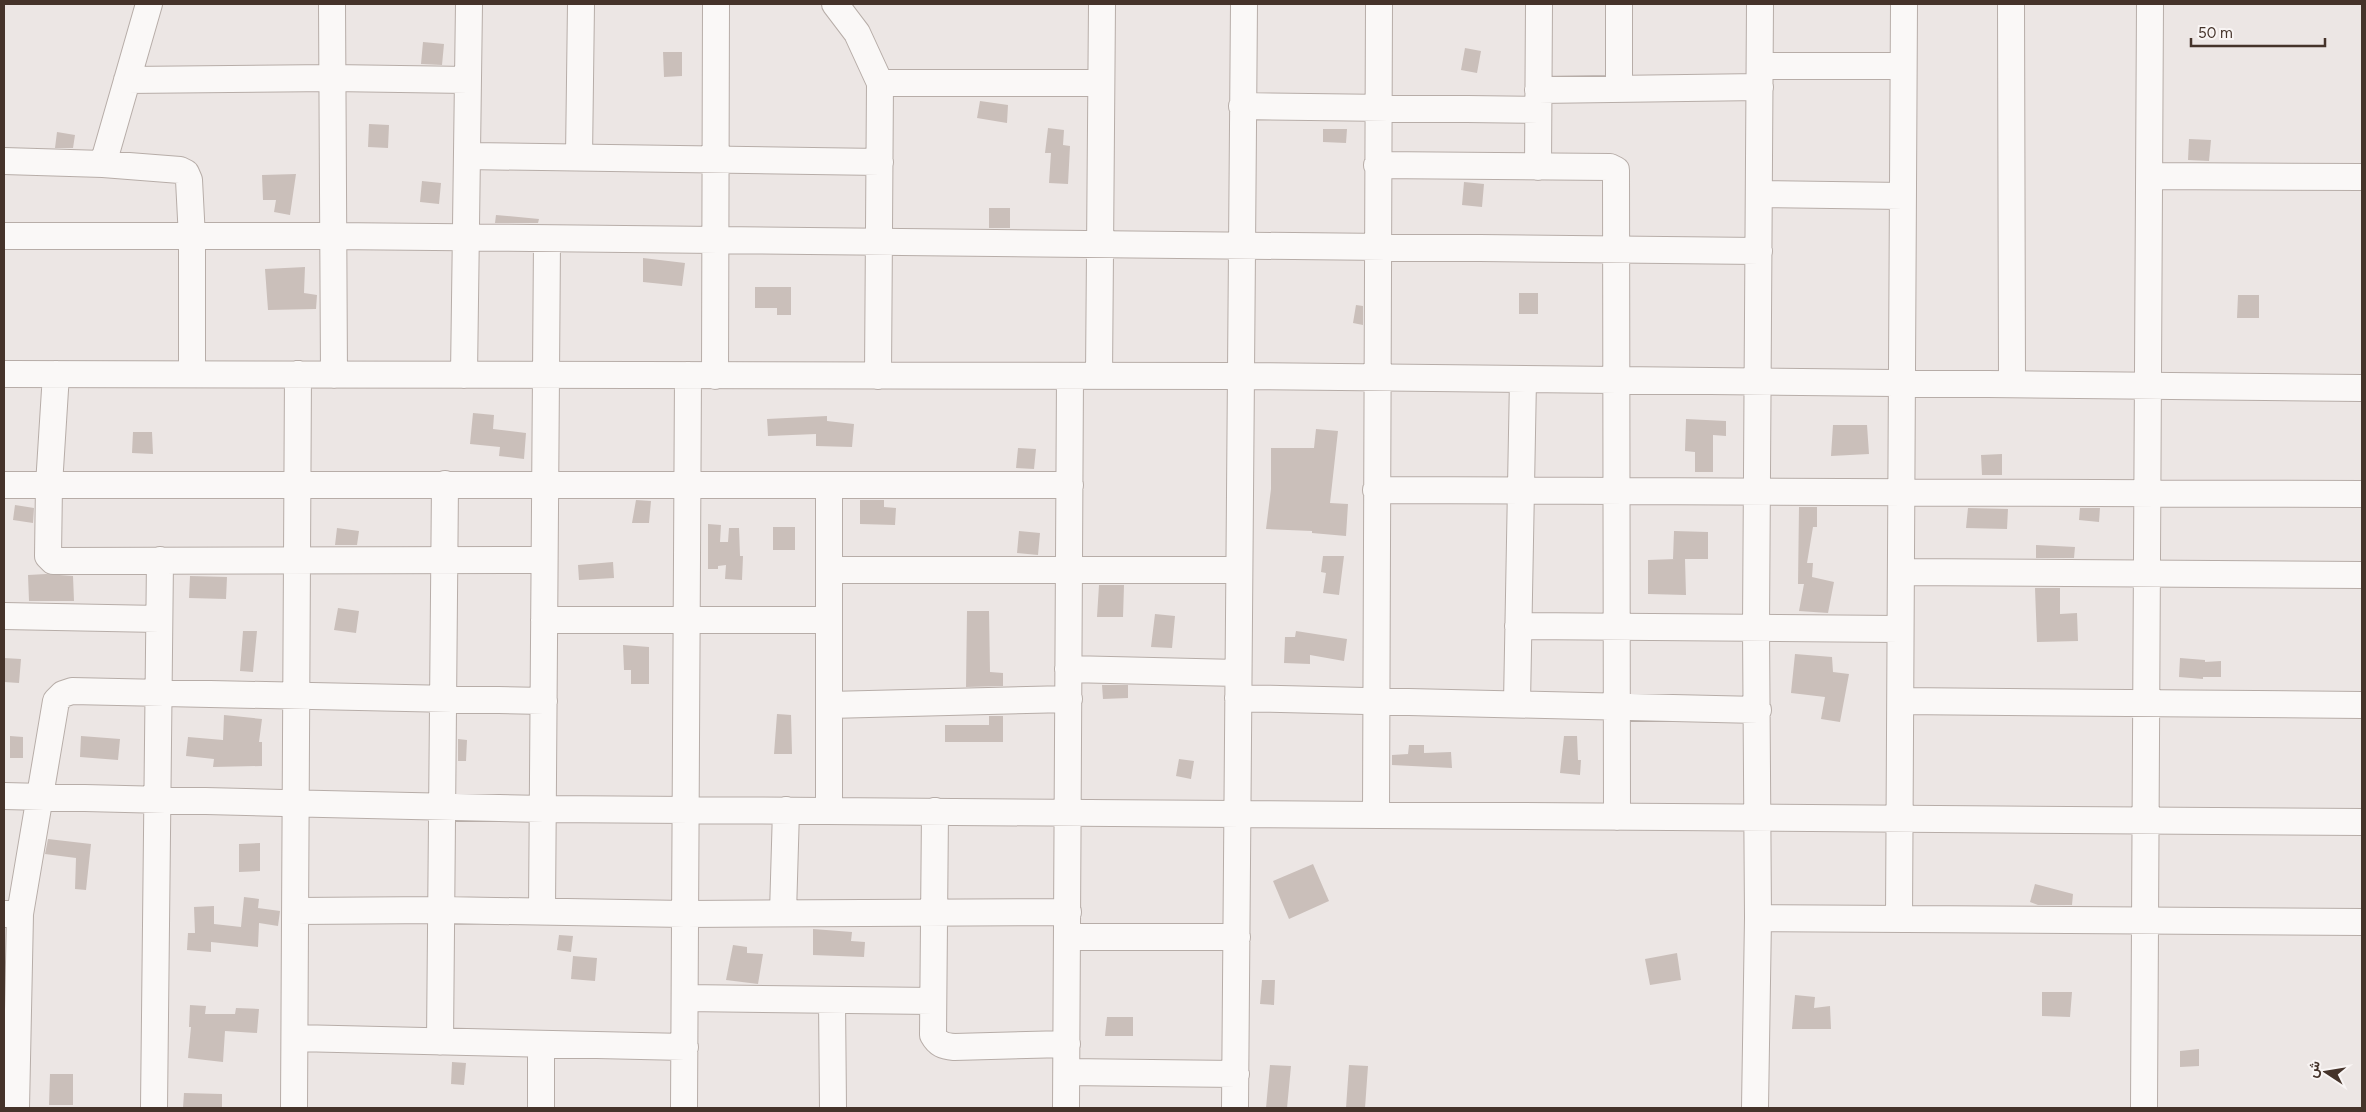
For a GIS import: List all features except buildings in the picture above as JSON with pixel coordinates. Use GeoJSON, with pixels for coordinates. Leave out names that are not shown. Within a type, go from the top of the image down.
{"type":"FeatureCollection","features":[{"type":"Feature","properties":{"kind":"street"},"geometry":{"type":"LineString","coordinates":[[103,164],[149,4]]}},
{"type":"Feature","properties":{"kind":"street"},"geometry":{"type":"LineString","coordinates":[[332,4],[334,374]]}},
{"type":"Feature","properties":{"kind":"street"},"geometry":{"type":"LineString","coordinates":[[464,375],[469,4]]}},
{"type":"Feature","properties":{"kind":"street"},"geometry":{"type":"LineString","coordinates":[[579,157],[581,4]]}},
{"type":"Feature","properties":{"kind":"street"},"geometry":{"type":"LineString","coordinates":[[715,376],[716,4]]}},
{"type":"Feature","properties":{"kind":"street"},"geometry":{"type":"LineString","coordinates":[[835,4],[857,33],[880,83],[878,376]]}},
{"type":"Feature","properties":{"kind":"street"},"geometry":{"type":"LineString","coordinates":[[1099,376],[1102,4]]}},
{"type":"Feature","properties":{"kind":"street"},"geometry":{"type":"LineString","coordinates":[[1236,1108],[1244,4]]}},
{"type":"Feature","properties":{"kind":"street"},"geometry":{"type":"LineString","coordinates":[[1376,815],[1379,4]]}},
{"type":"Feature","properties":{"kind":"street"},"geometry":{"type":"LineString","coordinates":[[1538,167],[1539,4]]}},
{"type":"Feature","properties":{"kind":"street"},"geometry":{"type":"LineString","coordinates":[[1619,4],[1619,88]]}},
{"type":"Feature","properties":{"kind":"street"},"geometry":{"type":"LineString","coordinates":[[1755,1108],[1758,918],[1756,628],[1760,4]]}},
{"type":"Feature","properties":{"kind":"street"},"geometry":{"type":"LineString","coordinates":[[1899,919],[1904,4]]}},
{"type":"Feature","properties":{"kind":"street"},"geometry":{"type":"LineString","coordinates":[[2011,4],[2012,383]]}},
{"type":"Feature","properties":{"kind":"street"},"geometry":{"type":"LineString","coordinates":[[2144,1108],[2144,920],[2149,493],[2150,4]]}},
{"type":"Feature","properties":{"kind":"street"},"geometry":{"type":"LineString","coordinates":[[1242,106],[1378,108],[1538,100],[1619,88],[1903,66]]}},
{"type":"Feature","properties":{"kind":"street"},"geometry":{"type":"LineString","coordinates":[[127,80],[332,78],[468,80]]}},
{"type":"Feature","properties":{"kind":"street"},"geometry":{"type":"LineString","coordinates":[[880,83],[1101,83]]}},
{"type":"Feature","properties":{"kind":"street"},"geometry":{"type":"LineString","coordinates":[[467,156],[880,162]]}},
{"type":"Feature","properties":{"kind":"street"},"geometry":{"type":"LineString","coordinates":[[4,160],[103,164],[180,170],[186,173],[189,180],[192,238],[192,374]]}},
{"type":"Feature","properties":{"kind":"street"},"geometry":{"type":"LineString","coordinates":[[1378,165],[1610,167],[1616,170],[1615,627],[1617,817]]}},
{"type":"Feature","properties":{"kind":"street"},"geometry":{"type":"LineString","coordinates":[[2150,176],[2362,176]]}},
{"type":"Feature","properties":{"kind":"street"},"geometry":{"type":"LineString","coordinates":[[1759,194],[1903,196]]}},
{"type":"Feature","properties":{"kind":"street"},"geometry":{"type":"LineString","coordinates":[[4,236],[192,238],[333,236],[548,240],[715,240],[1759,251]]}},
{"type":"Feature","properties":{"kind":"street"},"geometry":{"type":"LineString","coordinates":[[542,911],[544,809],[543,560],[548,240]]}},
{"type":"Feature","properties":{"kind":"street"},"geometry":{"type":"LineString","coordinates":[[4,374],[1240,376],[2149,384],[2362,388]]}},
{"type":"Feature","properties":{"kind":"street"},"geometry":{"type":"LineString","coordinates":[[56,374],[49,485],[50,560],[543,560]]}},
{"type":"Feature","properties":{"kind":"street"},"geometry":{"type":"LineString","coordinates":[[294,1108],[298,374]]}},
{"type":"Feature","properties":{"kind":"street"},"geometry":{"type":"LineString","coordinates":[[684,1108],[688,375]]}},
{"type":"Feature","properties":{"kind":"street"},"geometry":{"type":"LineString","coordinates":[[1066,1108],[1070,376]]}},
{"type":"Feature","properties":{"kind":"street"},"geometry":{"type":"LineString","coordinates":[[1517,703],[1523,379]]}},
{"type":"Feature","properties":{"kind":"street"},"geometry":{"type":"LineString","coordinates":[[440,1042],[445,484]]}},
{"type":"Feature","properties":{"kind":"street"},"geometry":{"type":"LineString","coordinates":[[4,485],[1070,485]]}},
{"type":"Feature","properties":{"kind":"street"},"geometry":{"type":"LineString","coordinates":[[829,485],[829,810]]}},
{"type":"Feature","properties":{"kind":"street"},"geometry":{"type":"LineString","coordinates":[[1376,490],[2362,494]]}},
{"type":"Feature","properties":{"kind":"street"},"geometry":{"type":"LineString","coordinates":[[154,1108],[160,560]]}},
{"type":"Feature","properties":{"kind":"street"},"geometry":{"type":"LineString","coordinates":[[829,570],[1239,570]]}},
{"type":"Feature","properties":{"kind":"street"},"geometry":{"type":"LineString","coordinates":[[1901,572],[2362,575]]}},
{"type":"Feature","properties":{"kind":"street"},"geometry":{"type":"LineString","coordinates":[[4,616],[160,619]]}},
{"type":"Feature","properties":{"kind":"street"},"geometry":{"type":"LineString","coordinates":[[544,620],[829,620]]}},
{"type":"Feature","properties":{"kind":"street"},"geometry":{"type":"LineString","coordinates":[[1518,626],[1900,629]]}},
{"type":"Feature","properties":{"kind":"street"},"geometry":{"type":"LineString","coordinates":[[1068,669],[1238,673]]}},
{"type":"Feature","properties":{"kind":"street"},"geometry":{"type":"LineString","coordinates":[[16,1108],[12,914],[38,797],[56,701],[63,694],[72,691],[544,701]]}},
{"type":"Feature","properties":{"kind":"street"},"geometry":{"type":"LineString","coordinates":[[1238,698],[1617,705],[1758,710]]}},
{"type":"Feature","properties":{"kind":"street"},"geometry":{"type":"LineString","coordinates":[[829,705],[1069,699]]}},
{"type":"Feature","properties":{"kind":"street"},"geometry":{"type":"LineString","coordinates":[[1900,701],[2362,705]]}},
{"type":"Feature","properties":{"kind":"street"},"geometry":{"type":"LineString","coordinates":[[4,796],[156,799],[296,805],[544,809],[686,808],[2362,822]]}},
{"type":"Feature","properties":{"kind":"street"},"geometry":{"type":"LineString","coordinates":[[783,913],[786,810]]}},
{"type":"Feature","properties":{"kind":"street"},"geometry":{"type":"LineString","coordinates":[[935,811],[932,1034],[937,1042],[943,1046],[1067,1044]]}},
{"type":"Feature","properties":{"kind":"street"},"geometry":{"type":"LineString","coordinates":[[295,911],[441,910],[685,914],[933,912],[1237,937]]}},
{"type":"Feature","properties":{"kind":"street"},"geometry":{"type":"LineString","coordinates":[[1758,918],[2362,922]]}},
{"type":"Feature","properties":{"kind":"street"},"geometry":{"type":"LineString","coordinates":[[685,998],[933,1002]]}},
{"type":"Feature","properties":{"kind":"street"},"geometry":{"type":"LineString","coordinates":[[832,1000],[832,1108]]}},
{"type":"Feature","properties":{"kind":"street"},"geometry":{"type":"LineString","coordinates":[[294,1038],[685,1047]]}},
{"type":"Feature","properties":{"kind":"street"},"geometry":{"type":"LineString","coordinates":[[541,1044],[541,1108]]}},
{"type":"Feature","properties":{"kind":"street"},"geometry":{"type":"LineString","coordinates":[[1067,1072],[1236,1074]]}}]}
